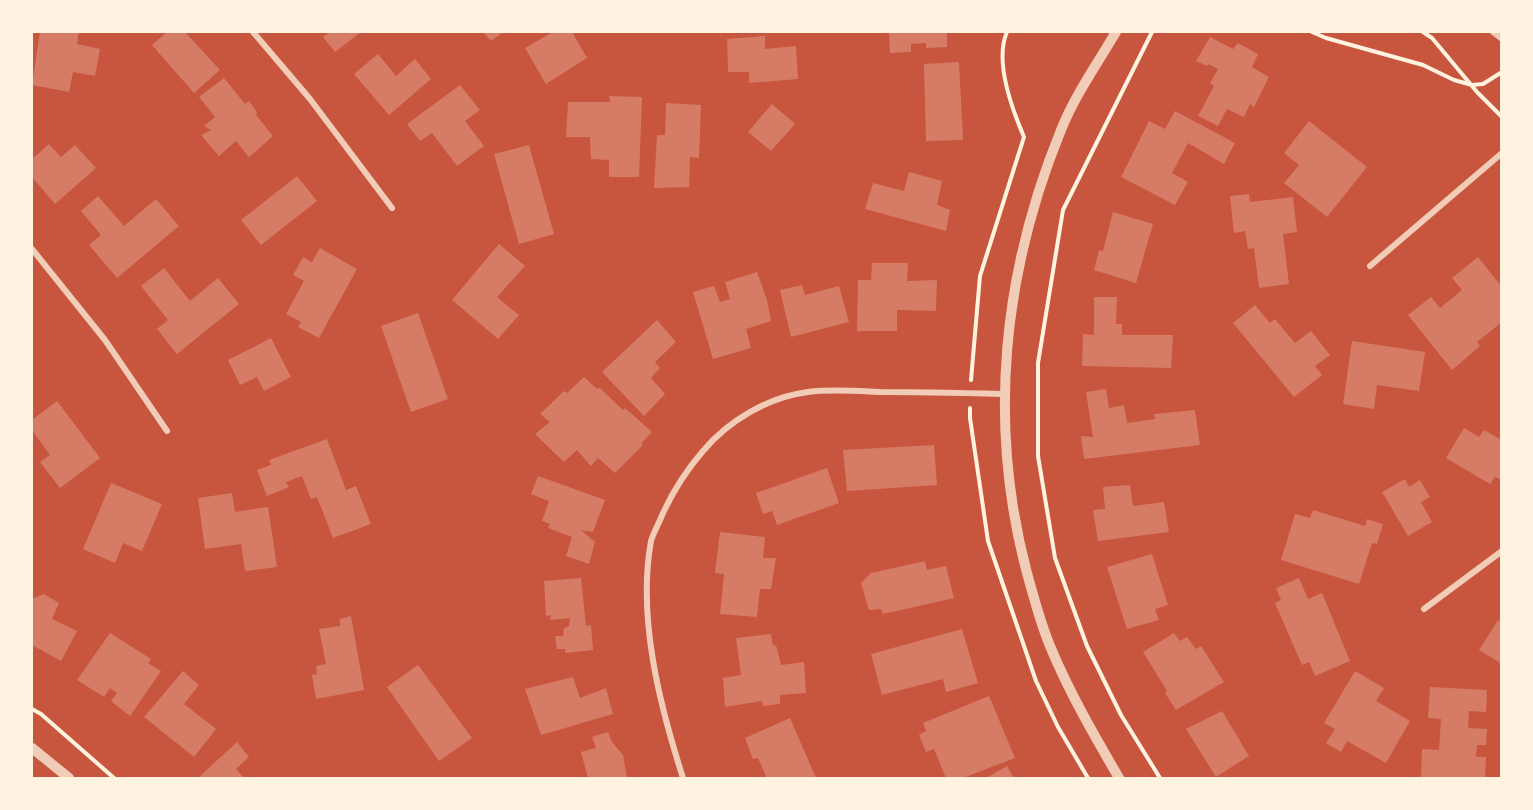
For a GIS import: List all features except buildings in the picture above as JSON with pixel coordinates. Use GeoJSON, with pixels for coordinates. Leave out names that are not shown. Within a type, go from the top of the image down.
{"type":"FeatureCollection","features":[{"type":"Feature","properties":{"kind":"street"},"geometry":{"type":"LineString","coordinates":[[253,32],[310,99],[392,208]]}},
{"type":"Feature","properties":{"kind":"street"},"geometry":{"type":"LineString","coordinates":[[1116,32],[1078,95],[1061,129],[1034,201],[1016,276],[1010,315],[1004,394],[1007,468],[1017,531],[1037,612],[1079,710],[1119,778]]}},
{"type":"Feature","properties":{"kind":"street"},"geometry":{"type":"LineString","coordinates":[[1493,32],[1502,38]]}},
{"type":"Feature","properties":{"kind":"street"},"geometry":{"type":"LineString","coordinates":[[1498,32],[1502,38]]}},
{"type":"Feature","properties":{"kind":"street"},"geometry":{"type":"LineString","coordinates":[[1370,266],[1502,153]]}},
{"type":"Feature","properties":{"kind":"street"},"geometry":{"type":"LineString","coordinates":[[32,249],[105,340],[167,431]]}},
{"type":"Feature","properties":{"kind":"street"},"geometry":{"type":"LineString","coordinates":[[683,778],[666,725],[652,658],[648,599],[651,539],[683,475],[712,440],[748,413],[767,404],[807,392],[1004,394]]}},
{"type":"Feature","properties":{"kind":"street"},"geometry":{"type":"LineString","coordinates":[[1424,609],[1502,551]]}},
{"type":"Feature","properties":{"kind":"street"},"geometry":{"type":"LineString","coordinates":[[32,748],[69,778]]}},
{"type":"Feature","properties":{"kind":"path"},"geometry":{"type":"LineString","coordinates":[[1004,40],[1007,32]]}},
{"type":"Feature","properties":{"kind":"path"},"geometry":{"type":"LineString","coordinates":[[1152,32],[1063,210],[1038,363],[1038,456],[1055,558],[1087,646],[1121,715],[1160,778]]}},
{"type":"Feature","properties":{"kind":"path"},"geometry":{"type":"LineString","coordinates":[[1312,32],[1423,65],[1472,86],[1483,84],[1502,72]]}},
{"type":"Feature","properties":{"kind":"path"},"geometry":{"type":"LineString","coordinates":[[1423,32],[1432,38],[1472,86],[1502,117]]}},
{"type":"Feature","properties":{"kind":"path"},"geometry":{"type":"LineString","coordinates":[[32,709],[41,714],[114,778]]}}]}
